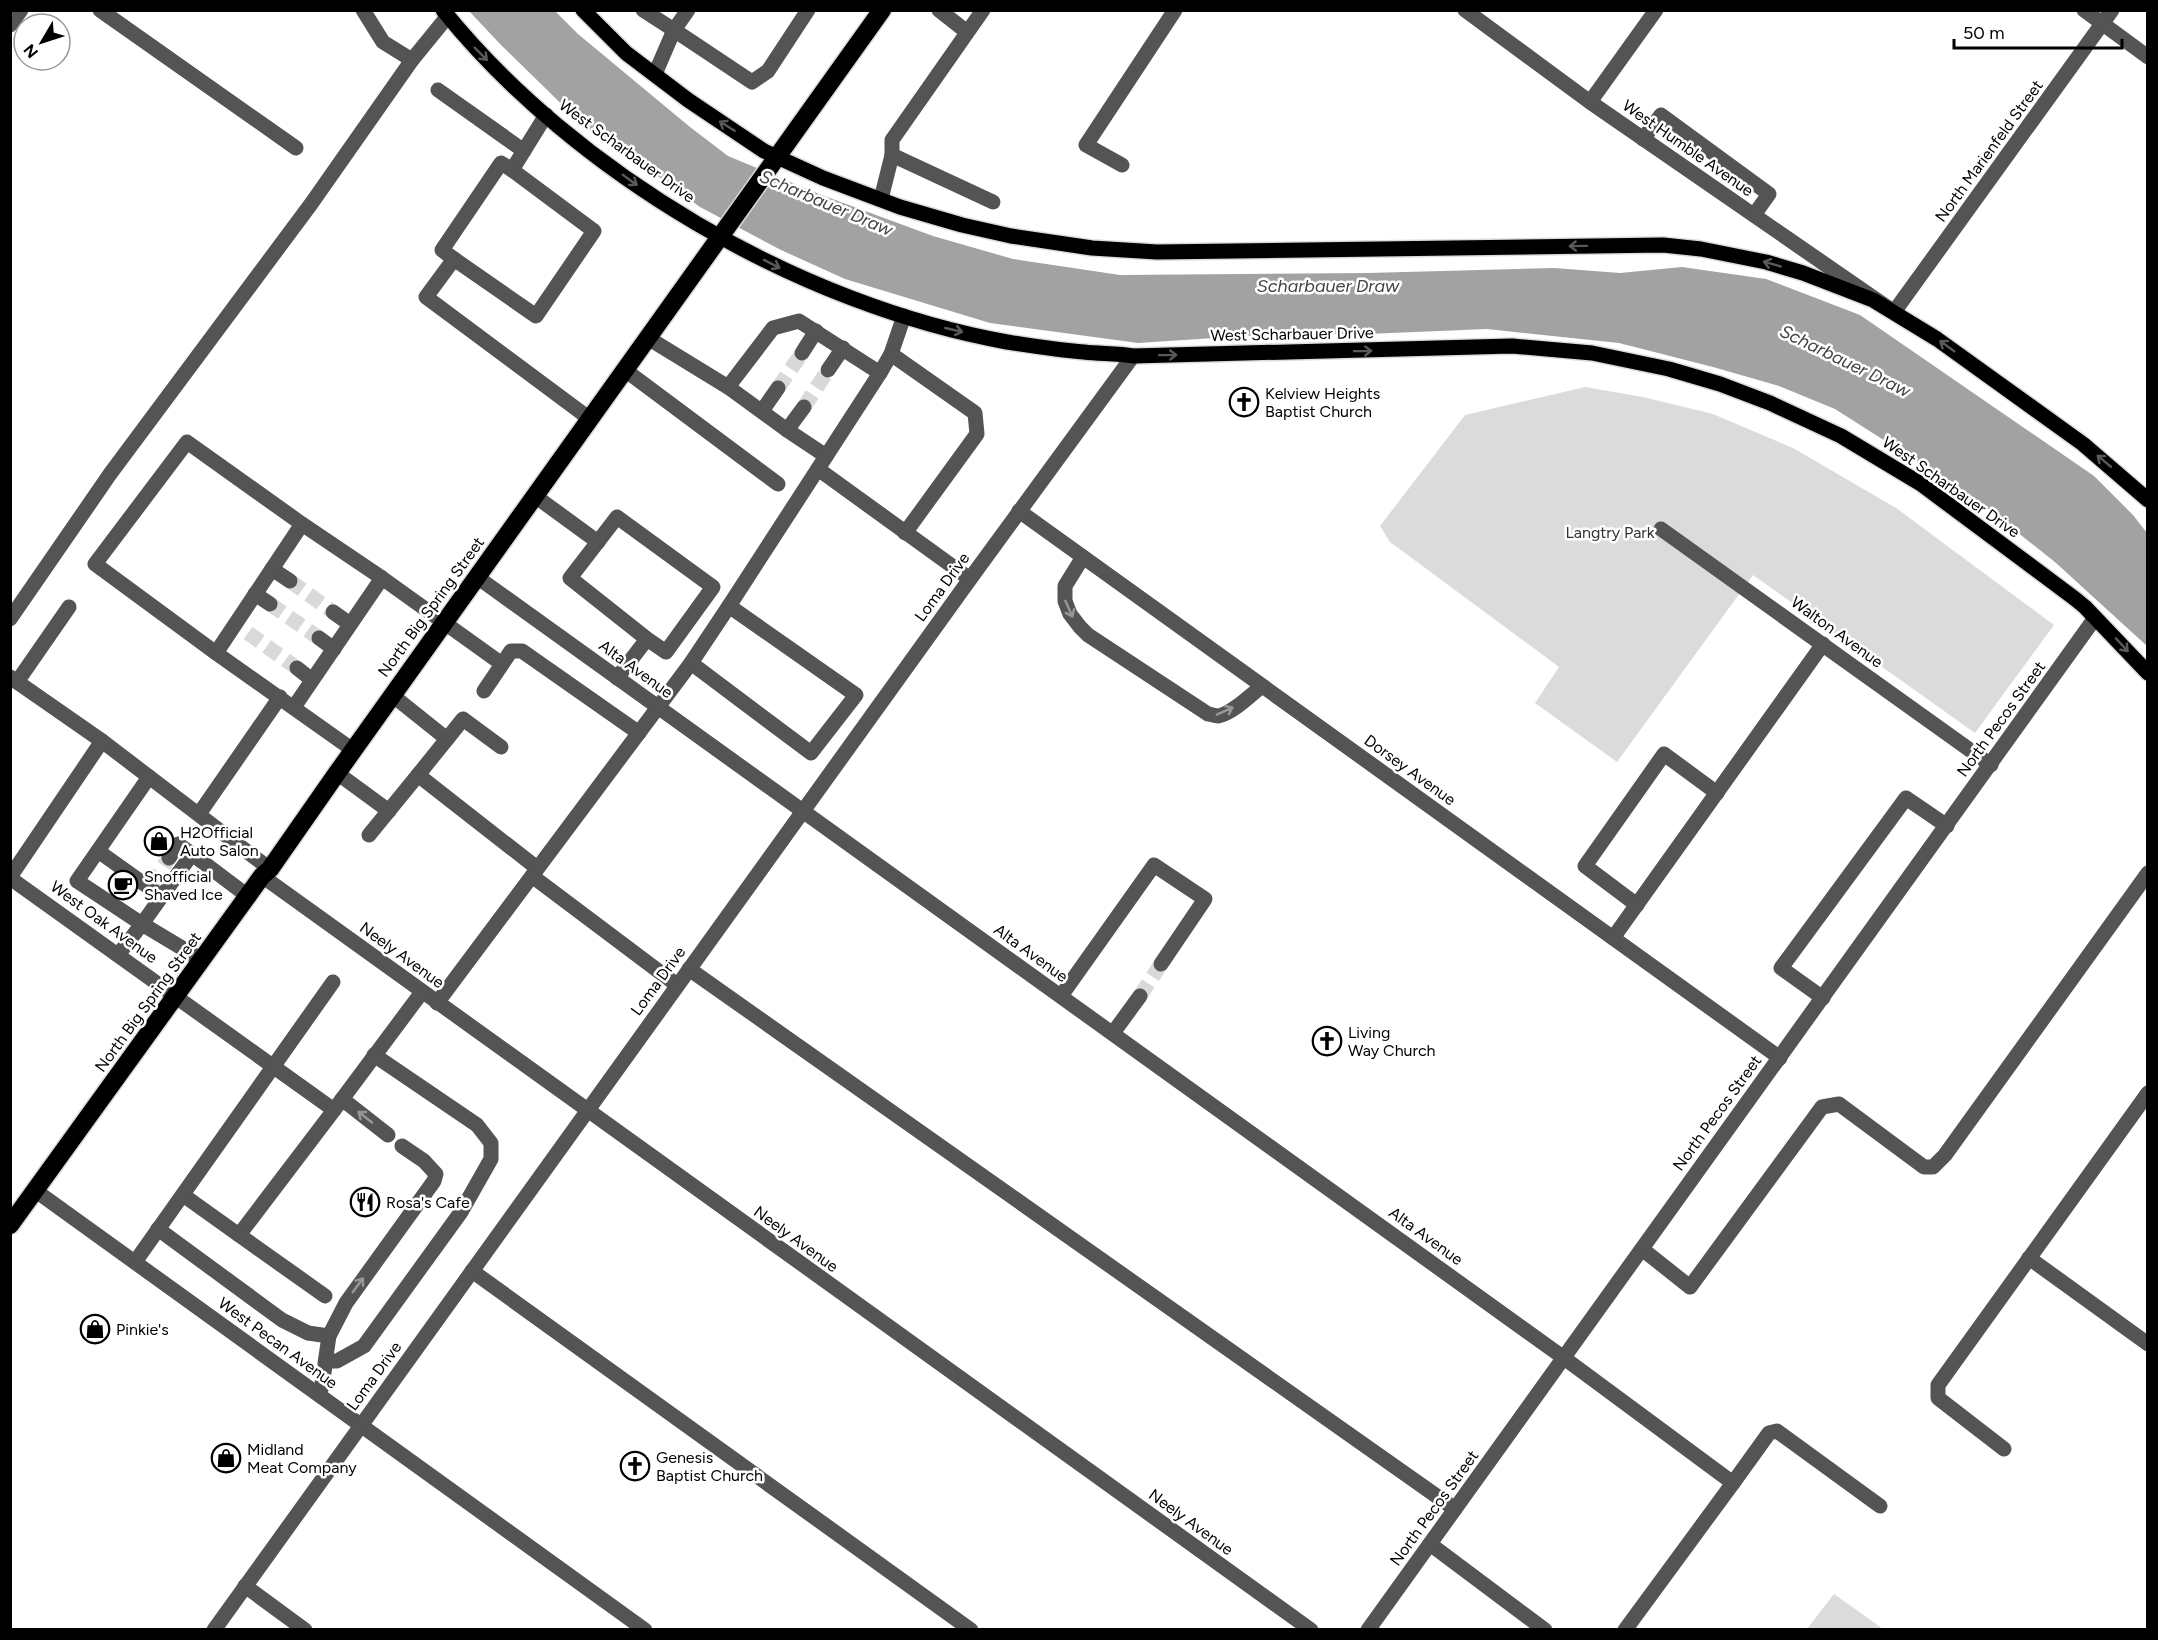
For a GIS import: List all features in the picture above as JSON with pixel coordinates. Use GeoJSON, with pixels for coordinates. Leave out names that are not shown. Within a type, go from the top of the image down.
{"type":"FeatureCollection","features":[{"type":"Feature","properties":{"kind":"highway","name":"North Big Spring Street"},"geometry":{"type":"LineString","coordinates":[[10,1226],[249,897],[882,10]]}},
{"type":"Feature","properties":{"kind":"main road"},"geometry":{"type":"LineString","coordinates":[[583,10],[626,53],[764,151],[823,178],[881,199],[931,216],[1011,236],[1092,248],[1142,252],[1633,245],[1701,249],[1748,258],[1803,273],[1873,300],[1937,339],[2083,444],[2148,500]]}},
{"type":"Feature","properties":{"kind":"main road","name":"West Scharbauer Drive"},"geometry":{"type":"LineString","coordinates":[[445,14],[474,46],[546,115],[587,149],[653,196],[720,237],[802,279],[859,302],[1007,342],[1083,352],[1133,356],[1512,346],[1564,350],[1617,358],[1714,382],[1817,424],[1910,477],[2074,598],[2148,673]]}},
{"type":"Feature","properties":{"kind":"street"},"geometry":{"type":"LineString","coordinates":[[10,26],[21,10]]}},
{"type":"Feature","properties":{"kind":"street"},"geometry":{"type":"LineString","coordinates":[[100,10],[296,148]]}},
{"type":"Feature","properties":{"kind":"street"},"geometry":{"type":"LineString","coordinates":[[363,10],[383,42],[412,60]]}},
{"type":"Feature","properties":{"kind":"street"},"geometry":{"type":"LineString","coordinates":[[643,10],[752,82],[768,71],[808,10]]}},
{"type":"Feature","properties":{"kind":"street"},"geometry":{"type":"LineString","coordinates":[[654,74],[674,30],[688,10]]}},
{"type":"Feature","properties":{"kind":"street"},"geometry":{"type":"LineString","coordinates":[[939,10],[968,32]]}},
{"type":"Feature","properties":{"kind":"street"},"geometry":{"type":"LineString","coordinates":[[881,199],[892,155],[892,140],[983,10]]}},
{"type":"Feature","properties":{"kind":"street"},"geometry":{"type":"LineString","coordinates":[[1122,165],[1086,145],[1175,10]]}},
{"type":"Feature","properties":{"kind":"street","name":"West Humble Avenue"},"geometry":{"type":"LineString","coordinates":[[1465,10],[1590,102],[1894,312]]}},
{"type":"Feature","properties":{"kind":"street"},"geometry":{"type":"LineString","coordinates":[[1590,102],[1656,10]]}},
{"type":"Feature","properties":{"kind":"street"},"geometry":{"type":"LineString","coordinates":[[2084,10],[2148,57]]}},
{"type":"Feature","properties":{"kind":"street","name":"North Marienfeld Street"},"geometry":{"type":"LineString","coordinates":[[1894,312],[2112,10]]}},
{"type":"Feature","properties":{"kind":"street"},"geometry":{"type":"LineString","coordinates":[[10,619],[110,474],[311,204],[445,14]]}},
{"type":"Feature","properties":{"kind":"street"},"geometry":{"type":"LineString","coordinates":[[438,90],[524,151]]}},
{"type":"Feature","properties":{"kind":"street"},"geometry":{"type":"LineString","coordinates":[[512,170],[546,115]]}},
{"type":"Feature","properties":{"kind":"street"},"geometry":{"type":"LineString","coordinates":[[1643,139],[1661,116],[1769,194],[1754,215]]}},
{"type":"Feature","properties":{"kind":"street"},"geometry":{"type":"LineString","coordinates":[[892,155],[993,202]]}},
{"type":"Feature","properties":{"kind":"street"},"geometry":{"type":"LineString","coordinates":[[1708,184],[1723,161]]}},
{"type":"Feature","properties":{"kind":"street"},"geometry":{"type":"LineString","coordinates":[[501,163],[594,231],[536,316],[454,259],[442,250],[501,163]]}},
{"type":"Feature","properties":{"kind":"street"},"geometry":{"type":"LineString","coordinates":[[454,259],[426,297],[590,419]]}},
{"type":"Feature","properties":{"kind":"street"},"geometry":{"type":"LineString","coordinates":[[437,1003],[691,663],[880,373],[891,354],[904,316]]}},
{"type":"Feature","properties":{"kind":"street"},"geometry":{"type":"LineString","coordinates":[[728,387],[773,328],[800,321],[880,373]]}},
{"type":"Feature","properties":{"kind":"street"},"geometry":{"type":"LineString","coordinates":[[802,353],[816,331]]}},
{"type":"Feature","properties":{"kind":"street"},"geometry":{"type":"LineString","coordinates":[[648,338],[728,387],[762,411],[905,533],[970,579]]}},
{"type":"Feature","properties":{"kind":"street"},"geometry":{"type":"LineString","coordinates":[[828,370],[843,348]]}},
{"type":"Feature","properties":{"kind":"street"},"geometry":{"type":"LineString","coordinates":[[891,354],[975,413],[977,434],[905,533]]}},
{"type":"Feature","properties":{"kind":"street","name":"Loma Drive"},"geometry":{"type":"LineString","coordinates":[[214,1629],[1133,356]]}},
{"type":"Feature","properties":{"kind":"street"},"geometry":{"type":"LineString","coordinates":[[625,370],[778,484]]}},
{"type":"Feature","properties":{"kind":"street"},"geometry":{"type":"LineString","coordinates":[[762,411],[778,388]]}},
{"type":"Feature","properties":{"kind":"street"},"geometry":{"type":"LineString","coordinates":[[787,430],[804,407]]}},
{"type":"Feature","properties":{"kind":"street"},"geometry":{"type":"LineString","coordinates":[[353,750],[95,564],[187,442],[502,664]]}},
{"type":"Feature","properties":{"kind":"street"},"geometry":{"type":"LineString","coordinates":[[535,496],[598,542]]}},
{"type":"Feature","properties":{"kind":"street","name":"Dorsey Avenue"},"geometry":{"type":"LineString","coordinates":[[1019,511],[1780,1058]]}},
{"type":"Feature","properties":{"kind":"street"},"geometry":{"type":"LineString","coordinates":[[617,517],[712,587],[666,652],[647,639],[570,578],[617,517]]}},
{"type":"Feature","properties":{"kind":"street"},"geometry":{"type":"LineString","coordinates":[[216,653],[242,629],[255,594],[302,524]]}},
{"type":"Feature","properties":{"kind":"street","name":"Walton Avenue"},"geometry":{"type":"LineString","coordinates":[[1661,529],[1991,765]]}},
{"type":"Feature","properties":{"kind":"street"},"geometry":{"type":"LineString","coordinates":[[1083,557],[1065,586],[1065,601],[1070,614],[1088,635],[1208,714],[1218,716],[1240,704],[1262,686]]}},
{"type":"Feature","properties":{"kind":"street"},"geometry":{"type":"LineString","coordinates":[[272,569],[290,581]]}},
{"type":"Feature","properties":{"kind":"street","name":"Alta Avenue"},"geometry":{"type":"LineString","coordinates":[[477,577],[1564,1358],[1733,1483]]}},
{"type":"Feature","properties":{"kind":"street"},"geometry":{"type":"LineString","coordinates":[[294,707],[382,578]]}},
{"type":"Feature","properties":{"kind":"street"},"geometry":{"type":"LineString","coordinates":[[255,594],[270,604]]}},
{"type":"Feature","properties":{"kind":"street"},"geometry":{"type":"LineString","coordinates":[[691,663],[811,753],[856,695],[729,606]]}},
{"type":"Feature","properties":{"kind":"street"},"geometry":{"type":"LineString","coordinates":[[14,679],[69,607]]}},
{"type":"Feature","properties":{"kind":"street"},"geometry":{"type":"LineString","coordinates":[[333,612],[350,624]]}},
{"type":"Feature","properties":{"kind":"street","name":"North Pecos Street"},"geometry":{"type":"LineString","coordinates":[[1368,1629],[2095,618]]}},
{"type":"Feature","properties":{"kind":"street"},"geometry":{"type":"LineString","coordinates":[[319,638],[334,649]]}},
{"type":"Feature","properties":{"kind":"street"},"geometry":{"type":"LineString","coordinates":[[617,678],[647,639]]}},
{"type":"Feature","properties":{"kind":"street"},"geometry":{"type":"LineString","coordinates":[[1613,938],[1823,644]]}},
{"type":"Feature","properties":{"kind":"street"},"geometry":{"type":"LineString","coordinates":[[484,691],[511,651],[522,651],[639,733]]}},
{"type":"Feature","properties":{"kind":"street"},"geometry":{"type":"LineString","coordinates":[[297,668],[312,680]]}},
{"type":"Feature","properties":{"kind":"street","name":"Neely Avenue"},"geometry":{"type":"LineString","coordinates":[[14,679],[199,814],[266,873],[437,1003],[1311,1629]]}},
{"type":"Feature","properties":{"kind":"street"},"geometry":{"type":"LineString","coordinates":[[392,695],[447,739]]}},
{"type":"Feature","properties":{"kind":"street"},"geometry":{"type":"LineString","coordinates":[[199,814],[280,697]]}},
{"type":"Feature","properties":{"kind":"street"},"geometry":{"type":"LineString","coordinates":[[369,835],[463,719],[501,747]]}},
{"type":"Feature","properties":{"kind":"street"},"geometry":{"type":"LineString","coordinates":[[10,878],[102,741]]}},
{"type":"Feature","properties":{"kind":"street"},"geometry":{"type":"LineString","coordinates":[[1637,905],[1585,866],[1664,754],[1717,793]]}},
{"type":"Feature","properties":{"kind":"street"},"geometry":{"type":"LineString","coordinates":[[336,772],[389,811]]}},
{"type":"Feature","properties":{"kind":"street"},"geometry":{"type":"LineString","coordinates":[[418,775],[677,986]]}},
{"type":"Feature","properties":{"kind":"street"},"geometry":{"type":"LineString","coordinates":[[149,777],[77,881],[202,960]]}},
{"type":"Feature","properties":{"kind":"street"},"geometry":{"type":"LineString","coordinates":[[1823,998],[1781,968],[1906,798],[1947,826]]}},
{"type":"Feature","properties":{"kind":"street"},"geometry":{"type":"LineString","coordinates":[[169,858],[178,844],[249,897]]}},
{"type":"Feature","properties":{"kind":"street"},"geometry":{"type":"LineString","coordinates":[[98,851],[154,890]]}},
{"type":"Feature","properties":{"kind":"street"},"geometry":{"type":"LineString","coordinates":[[118,955],[142,924],[154,890],[192,854]]}},
{"type":"Feature","properties":{"kind":"street"},"geometry":{"type":"LineString","coordinates":[[1061,996],[1154,866],[1205,899],[1161,964]]}},
{"type":"Feature","properties":{"kind":"street"},"geometry":{"type":"LineString","coordinates":[[1642,1248],[1690,1287],[1822,1107],[1839,1104],[1924,1167],[1933,1167],[1945,1155],[2148,873]]}},
{"type":"Feature","properties":{"kind":"street","name":"West Oak Avenue"},"geometry":{"type":"LineString","coordinates":[[10,878],[273,1068],[388,1135]]}},
{"type":"Feature","properties":{"kind":"street"},"geometry":{"type":"LineString","coordinates":[[689,969],[1455,1509]]}},
{"type":"Feature","properties":{"kind":"street"},"geometry":{"type":"LineString","coordinates":[[135,1262],[333,982]]}},
{"type":"Feature","properties":{"kind":"street"},"geometry":{"type":"LineString","coordinates":[[239,1235],[422,992]]}},
{"type":"Feature","properties":{"kind":"street"},"geometry":{"type":"LineString","coordinates":[[1113,1034],[1140,996]]}},
{"type":"Feature","properties":{"kind":"street"},"geometry":{"type":"LineString","coordinates":[[326,1363],[326,1361],[337,1361],[364,1346],[461,1212],[491,1159],[491,1143],[477,1125],[374,1055]]}},
{"type":"Feature","properties":{"kind":"street"},"geometry":{"type":"LineString","coordinates":[[2004,1449],[1938,1398],[1938,1385],[2148,1093]]}},
{"type":"Feature","properties":{"kind":"street"},"geometry":{"type":"LineString","coordinates":[[320,1395],[329,1336],[346,1303],[434,1181],[436,1173],[424,1161],[402,1146]]}},
{"type":"Feature","properties":{"kind":"street","name":"West Pecan Avenue"},"geometry":{"type":"LineString","coordinates":[[36,1191],[645,1629]]}},
{"type":"Feature","properties":{"kind":"street"},"geometry":{"type":"LineString","coordinates":[[183,1195],[325,1296]]}},
{"type":"Feature","properties":{"kind":"street"},"geometry":{"type":"LineString","coordinates":[[158,1229],[282,1320],[308,1333],[329,1336]]}},
{"type":"Feature","properties":{"kind":"street"},"geometry":{"type":"LineString","coordinates":[[2029,1258],[2148,1344]]}},
{"type":"Feature","properties":{"kind":"street"},"geometry":{"type":"LineString","coordinates":[[472,1271],[971,1629]]}},
{"type":"Feature","properties":{"kind":"street"},"geometry":{"type":"LineString","coordinates":[[1625,1629],[1769,1433],[1777,1431],[1880,1506]]}},
{"type":"Feature","properties":{"kind":"street"},"geometry":{"type":"LineString","coordinates":[[1430,1544],[1545,1629]]}},
{"type":"Feature","properties":{"kind":"street"},"geometry":{"type":"LineString","coordinates":[[245,1586],[305,1629]]}},
{"type":"Feature","properties":{"kind":"green space","name":"Langtry Park"},"geometry":{"type":"Polygon","coordinates":[[[1585,387],[1643,397],[1713,414],[1793,448],[1896,508],[2054,625],[1975,733],[1753,575],[1617,762],[1535,703],[1559,667],[1390,542],[1380,526],[1465,415],[1585,387]]]}},
{"type":"Feature","properties":{"kind":"green space"},"geometry":{"type":"Polygon","coordinates":[[[1834,1594],[1883,1629],[1807,1629],[1834,1594]]]}},
{"type":"Feature","properties":{"kind":"water","name":"Scharbauer Draw"},"geometry":{"type":"Polygon","coordinates":[[[469,11],[555,11],[578,34],[728,156],[819,194],[933,236],[1013,259],[1120,275],[1368,273],[1554,268],[1620,273],[1682,267],[1766,279],[1860,315],[2094,476],[2133,515],[2147,533],[2147,646],[2056,563],[1977,500],[1915,460],[1835,409],[1779,386],[1713,367],[1619,343],[1487,329],[1367,334],[1277,334],[1138,343],[990,323],[845,279],[781,250],[700,207],[629,155],[585,127],[469,11]]]}},
{"type":"Feature","properties":{"kind":"tunnel"},"geometry":{"type":"LineString","coordinates":[[778,388],[802,353]]}},
{"type":"Feature","properties":{"kind":"tunnel"},"geometry":{"type":"LineString","coordinates":[[804,407],[828,370]]}},
{"type":"Feature","properties":{"kind":"tunnel"},"geometry":{"type":"LineString","coordinates":[[290,581],[333,612]]}},
{"type":"Feature","properties":{"kind":"tunnel"},"geometry":{"type":"LineString","coordinates":[[270,604],[319,638]]}},
{"type":"Feature","properties":{"kind":"tunnel"},"geometry":{"type":"LineString","coordinates":[[248,633],[297,668]]}},
{"type":"Feature","properties":{"kind":"tunnel"},"geometry":{"type":"LineString","coordinates":[[151,885],[169,858]]}},
{"type":"Feature","properties":{"kind":"tunnel"},"geometry":{"type":"LineString","coordinates":[[1140,996],[1161,964]]}},
{"type":"Feature","properties":{"kind":"place","name":"Kelview Heights Baptist Church"},"geometry":{"type":"Point","coordinates":[1244,402]}},
{"type":"Feature","properties":{"kind":"place","name":"H2Official Auto Salon"},"geometry":{"type":"Point","coordinates":[159,841]}},
{"type":"Feature","properties":{"kind":"place","name":"Snofficial Shaved Ice"},"geometry":{"type":"Point","coordinates":[123,885]}},
{"type":"Feature","properties":{"kind":"place","name":"Living Way Church"},"geometry":{"type":"Point","coordinates":[1327,1041]}},
{"type":"Feature","properties":{"kind":"place","name":"Rosa's Cafe"},"geometry":{"type":"Point","coordinates":[365,1202]}},
{"type":"Feature","properties":{"kind":"place","name":"Pinkie's"},"geometry":{"type":"Point","coordinates":[95,1329]}},
{"type":"Feature","properties":{"kind":"place","name":"Midland Meat Company"},"geometry":{"type":"Point","coordinates":[226,1458]}},
{"type":"Feature","properties":{"kind":"place","name":"Genesis Baptist Church"},"geometry":{"type":"Point","coordinates":[635,1466]}}]}
